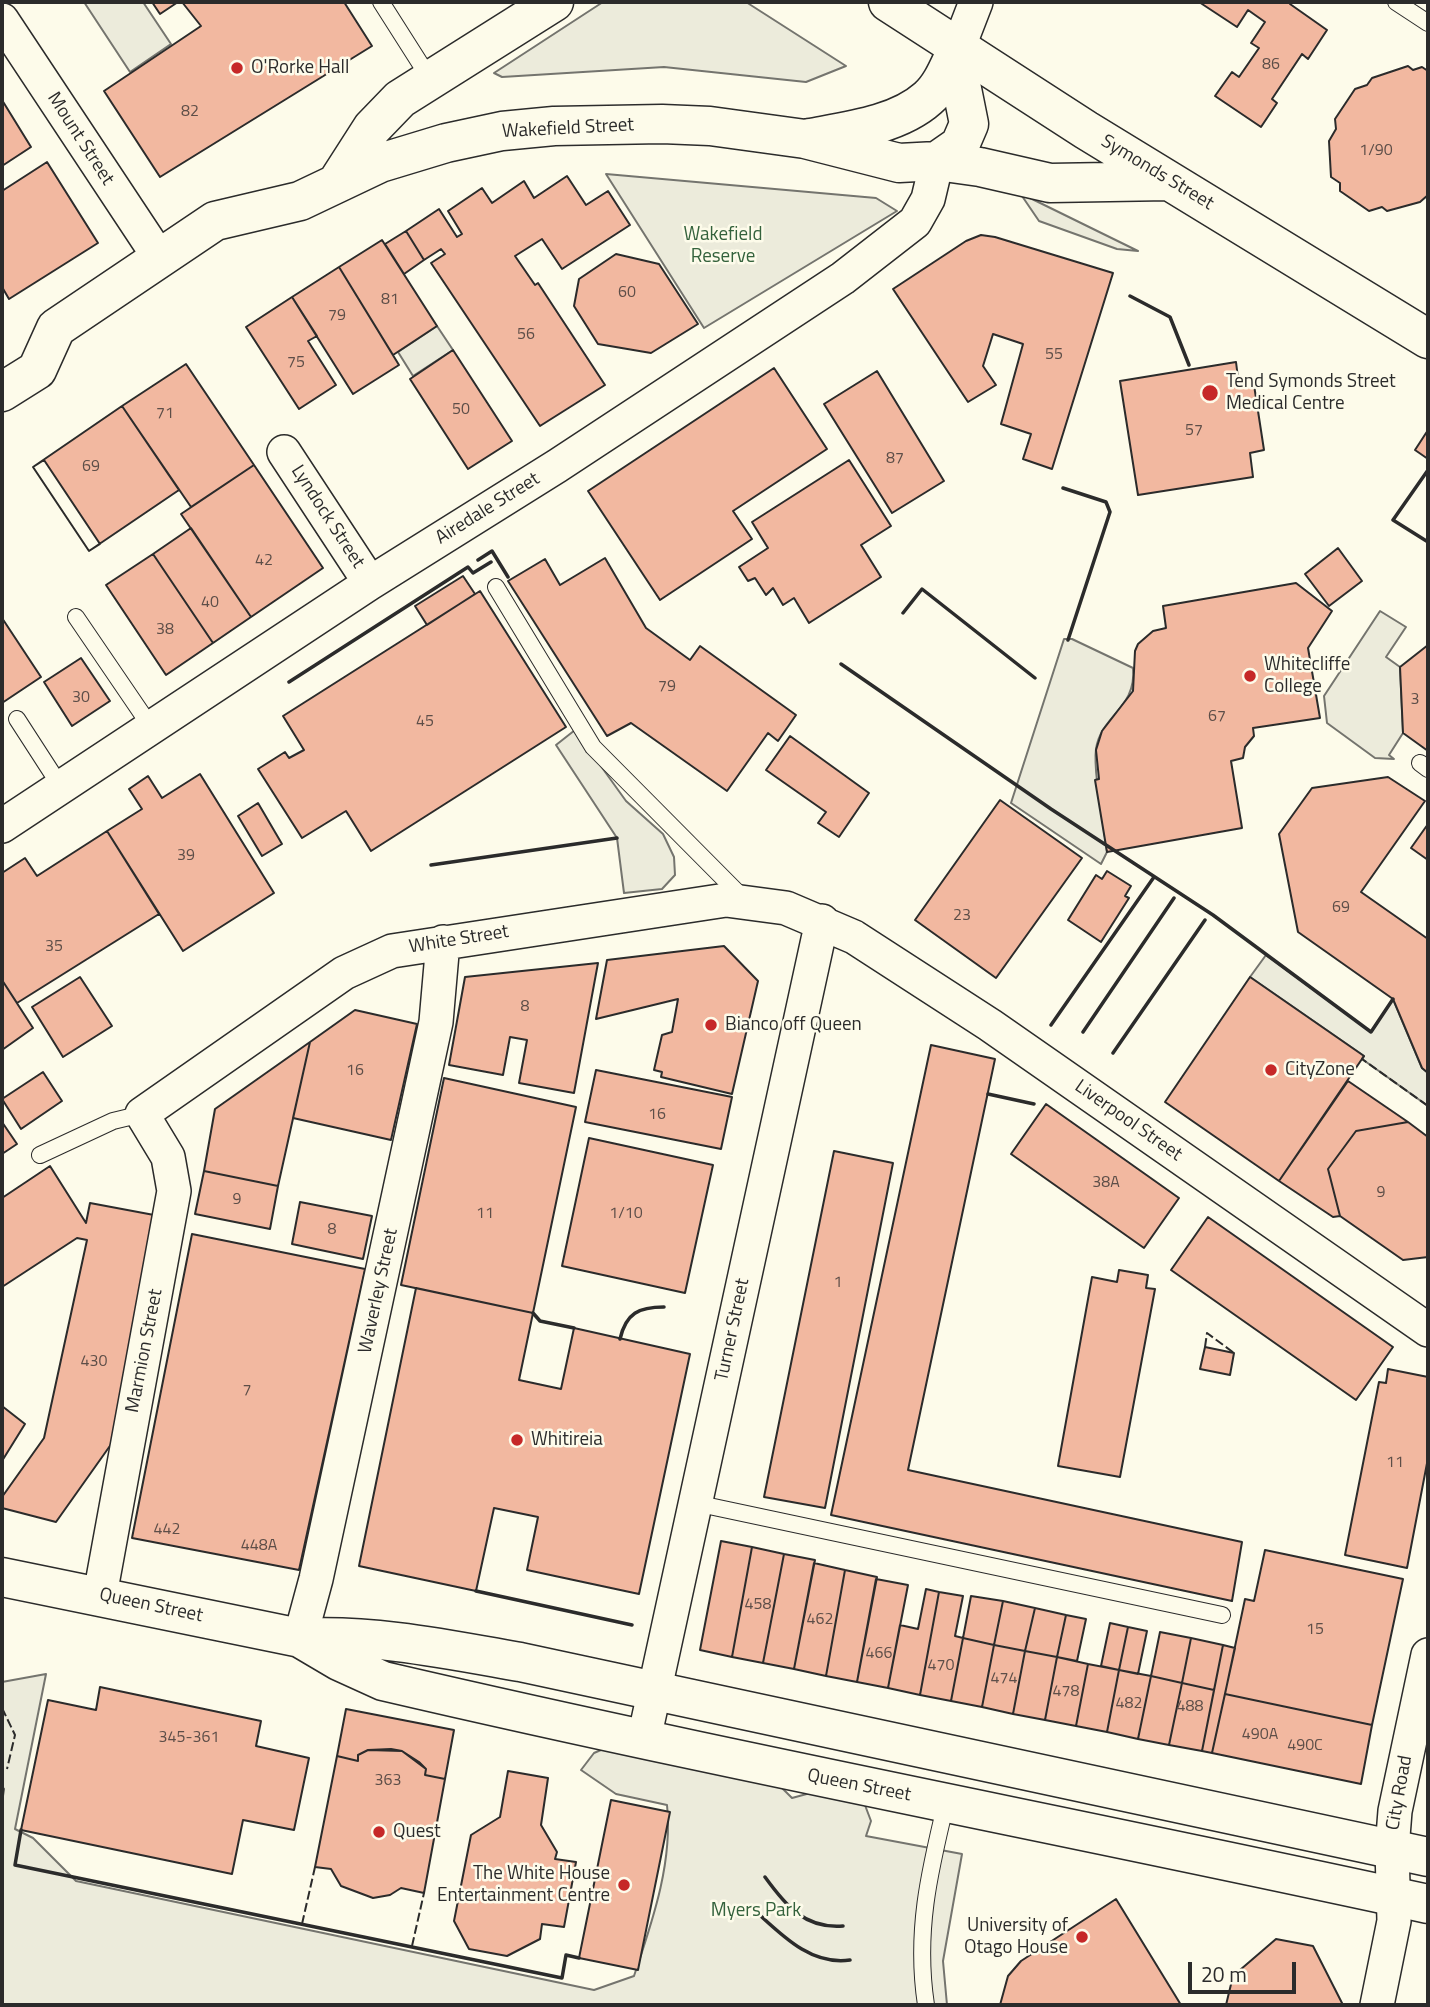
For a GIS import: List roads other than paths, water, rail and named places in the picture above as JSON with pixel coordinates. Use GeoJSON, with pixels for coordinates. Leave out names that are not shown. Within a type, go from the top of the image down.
{"type":"FeatureCollection","features":[{"type":"Feature","properties":{"kind":"main road","name":"Wakefield Street"},"geometry":{"type":"LineString","coordinates":[[338,181],[372,128],[400,99],[554,2]]}},
{"type":"Feature","properties":{"kind":"main road","name":"Symonds Street"},"geometry":{"type":"LineString","coordinates":[[888,2],[1168,181],[1346,286],[1428,339]]}},
{"type":"Feature","properties":{"kind":"main road","name":"Wakefield Street"},"geometry":{"type":"LineString","coordinates":[[805,139],[855,129],[910,110],[929,98],[939,86],[958,46]]}},
{"type":"Feature","properties":{"kind":"main road"},"geometry":{"type":"LineString","coordinates":[[937,162],[960,145],[970,124],[960,79],[958,46]]}},
{"type":"Feature","properties":{"kind":"main road","name":"Wakefield Street"},"geometry":{"type":"LineString","coordinates":[[2,392],[37,370],[56,328],[215,221],[300,201],[338,181],[446,142],[502,131],[614,123],[710,126],[805,139],[875,159],[899,163],[937,162],[980,167],[1050,183],[1168,181]]}},
{"type":"Feature","properties":{"kind":"main road","name":"Queen Street"},"geometry":{"type":"LineString","coordinates":[[2,1577],[300,1638],[345,1635],[389,1639],[520,1662],[852,1732],[1288,1829],[1410,1853]]}},
{"type":"Feature","properties":{"kind":"main road","name":"Queen Street"},"geometry":{"type":"LineString","coordinates":[[300,1638],[383,1681],[644,1740],[1412,1900]]}},
{"type":"Feature","properties":{"kind":"street"},"geometry":{"type":"LineString","coordinates":[[958,46],[976,2]]}},
{"type":"Feature","properties":{"kind":"street","name":"Mount Street"},"geometry":{"type":"LineString","coordinates":[[2,20],[159,257]]}},
{"type":"Feature","properties":{"kind":"street","name":"Airedale Street"},"geometry":{"type":"LineString","coordinates":[[2,826],[370,583],[557,466],[843,278],[915,222],[928,199],[937,162]]}},
{"type":"Feature","properties":{"kind":"street","name":"Lyndock Street"},"geometry":{"type":"LineString","coordinates":[[284,452],[370,583]]}},
{"type":"Feature","properties":{"kind":"street","name":"White Street"},"geometry":{"type":"LineString","coordinates":[[142,1114],[344,973],[392,951],[676,905],[746,901],[786,908],[822,921]]}},
{"type":"Feature","properties":{"kind":"street","name":"Liverpool Street"},"geometry":{"type":"LineString","coordinates":[[822,921],[863,942],[990,1025],[1428,1330]]}},
{"type":"Feature","properties":{"kind":"street","name":"Turner Street"},"geometry":{"type":"LineString","coordinates":[[644,1740],[822,921]]}},
{"type":"Feature","properties":{"kind":"street","name":"Waverley Street"},"geometry":{"type":"LineString","coordinates":[[300,1638],[319,1566],[436,1022],[443,942]]}},
{"type":"Feature","properties":{"kind":"street","name":"Marmion Street"},"geometry":{"type":"LineString","coordinates":[[100,1595],[174,1191],[168,1157],[142,1114]]}},
{"type":"Feature","properties":{"kind":"street","name":"City Road"},"geometry":{"type":"LineString","coordinates":[[1377,2005],[1394,1921],[1412,1900],[1410,1853],[1396,1803],[1428,1655]]}},
{"type":"Feature","properties":{"kind":"lane"},"geometry":{"type":"LineString","coordinates":[[380,2],[430,79]]}},
{"type":"Feature","properties":{"kind":"lane"},"geometry":{"type":"LineString","coordinates":[[1396,2],[1428,23]]}},
{"type":"Feature","properties":{"kind":"lane"},"geometry":{"type":"LineString","coordinates":[[496,587],[593,747],[746,901]]}},
{"type":"Feature","properties":{"kind":"lane"},"geometry":{"type":"LineString","coordinates":[[76,617],[151,727]]}},
{"type":"Feature","properties":{"kind":"lane"},"geometry":{"type":"LineString","coordinates":[[17,719],[61,786]]}},
{"type":"Feature","properties":{"kind":"lane"},"geometry":{"type":"LineString","coordinates":[[40,1155],[102,1126],[142,1114]]}},
{"type":"Feature","properties":{"kind":"lane"},"geometry":{"type":"LineString","coordinates":[[695,1503],[1222,1615]]}},
{"type":"Feature","properties":{"kind":"lane"},"geometry":{"type":"LineString","coordinates":[[926,2005],[920,1958],[924,1895],[946,1803]]}},
{"type":"Feature","properties":{"kind":"place","name":"O'Rorke Hall"},"geometry":{"type":"Point","coordinates":[237,68]}},
{"type":"Feature","properties":{"kind":"place","name":"Tend Symonds Street Medical Centre"},"geometry":{"type":"Point","coordinates":[1210,393]}},
{"type":"Feature","properties":{"kind":"place","name":"Whitecliffe College"},"geometry":{"type":"Point","coordinates":[1250,676]}},
{"type":"Feature","properties":{"kind":"place","name":"Bianco off Queen"},"geometry":{"type":"Point","coordinates":[711,1025]}},
{"type":"Feature","properties":{"kind":"place","name":"CityZone"},"geometry":{"type":"Point","coordinates":[1271,1070]}},
{"type":"Feature","properties":{"kind":"place","name":"Whitireia"},"geometry":{"type":"Point","coordinates":[517,1440]}},
{"type":"Feature","properties":{"kind":"place","name":"Quest"},"geometry":{"type":"Point","coordinates":[379,1832]}},
{"type":"Feature","properties":{"kind":"place","name":"The White House Entertainment Centre"},"geometry":{"type":"Point","coordinates":[624,1885]}},
{"type":"Feature","properties":{"kind":"place","name":"University of Otago House"},"geometry":{"type":"Point","coordinates":[1082,1937]}},
{"type":"Feature","properties":{"kind":"park label","name":"Wakefield Reserve"},"geometry":{"type":"Point","coordinates":[723,246]}},
{"type":"Feature","properties":{"kind":"park label","name":"Myers Park"},"geometry":{"type":"Point","coordinates":[756,1911]}}]}
